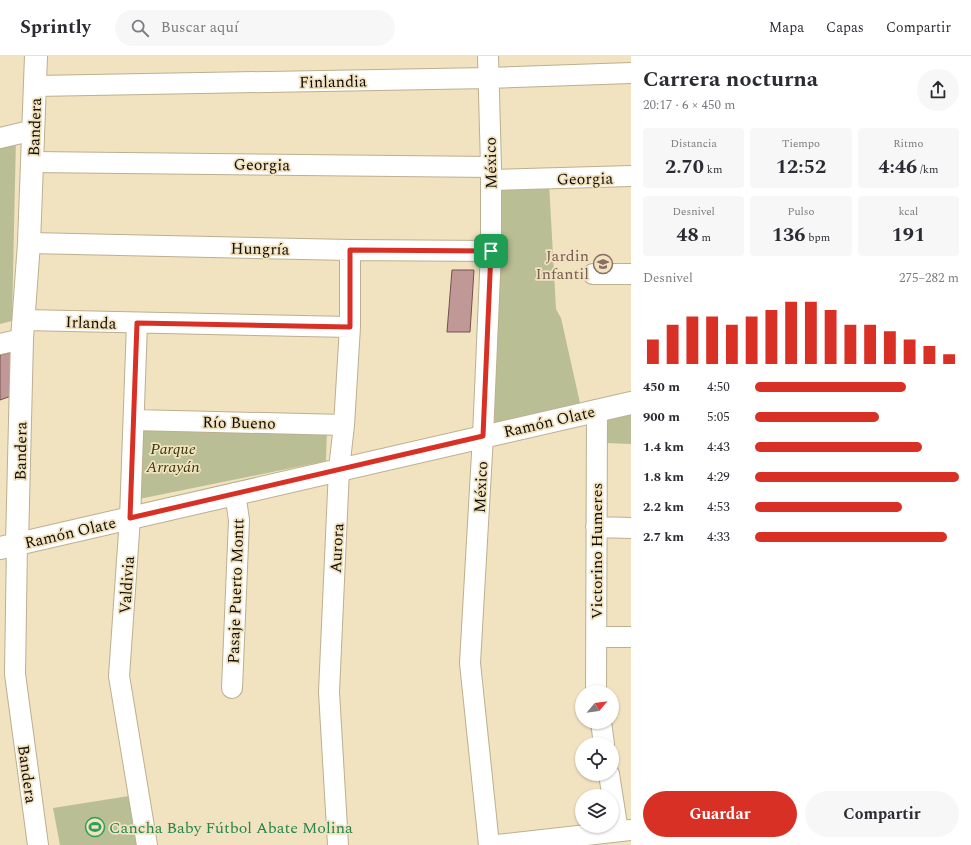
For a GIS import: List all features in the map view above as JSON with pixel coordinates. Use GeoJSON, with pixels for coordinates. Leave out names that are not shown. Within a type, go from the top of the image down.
{"type":"FeatureCollection","features":[{"type":"Feature","properties":{"kind":"street","name":"Bandera"},"geometry":{"type":"LineString","coordinates":[[36,56],[29,243],[9,546],[15,674],[38,845]]}},
{"type":"Feature","properties":{"kind":"street","name":"México"},"geometry":{"type":"LineString","coordinates":[[488,56],[491,251],[483,436],[470,663],[489,845]]}},
{"type":"Feature","properties":{"kind":"street","name":"Finlandia"},"geometry":{"type":"LineString","coordinates":[[35,86],[488,78],[631,73]]}},
{"type":"Feature","properties":{"kind":"street"},"geometry":{"type":"LineString","coordinates":[[0,138],[34,130]]}},
{"type":"Feature","properties":{"kind":"street","name":"Georgia"},"geometry":{"type":"LineString","coordinates":[[32,162],[491,174],[631,176]]}},
{"type":"Feature","properties":{"kind":"street","name":"Hungría"},"geometry":{"type":"LineString","coordinates":[[29,243],[350,250],[491,251]]}},
{"type":"Feature","properties":{"kind":"street","name":"Aurora"},"geometry":{"type":"LineString","coordinates":[[338,845],[329,692],[340,469],[350,327],[350,250]]}},
{"type":"Feature","properties":{"kind":"street"},"geometry":{"type":"LineString","coordinates":[[593,274],[631,274]]}},
{"type":"Feature","properties":{"kind":"street","name":"Irlanda"},"geometry":{"type":"LineString","coordinates":[[0,344],[23,329],[137,323],[350,327]]}},
{"type":"Feature","properties":{"kind":"street","name":"Valdivia"},"geometry":{"type":"LineString","coordinates":[[137,323],[130,518],[120,676],[147,845]]}},
{"type":"Feature","properties":{"kind":"street","name":"Ramón Olate"},"geometry":{"type":"LineString","coordinates":[[9,546],[631,403]]}},
{"type":"Feature","properties":{"kind":"street","name":"Victorino Humeres"},"geometry":{"type":"LineString","coordinates":[[596,685],[597,410]]}},
{"type":"Feature","properties":{"kind":"street","name":"Río Bueno"},"geometry":{"type":"LineString","coordinates":[[134,420],[344,425]]}},
{"type":"Feature","properties":{"kind":"street","name":"Pasaje Puerto Montt"},"geometry":{"type":"LineString","coordinates":[[232,688],[239,520],[235,494]]}},
{"type":"Feature","properties":{"kind":"street"},"geometry":{"type":"LineString","coordinates":[[596,527],[631,528]]}},
{"type":"Feature","properties":{"kind":"street"},"geometry":{"type":"LineString","coordinates":[[596,637],[631,637]]}},
{"type":"Feature","properties":{"kind":"street"},"geometry":{"type":"LineString","coordinates":[[497,845],[625,830],[611,781]]}},
{"type":"Feature","properties":{"kind":"green space"},"geometry":{"type":"Polygon","coordinates":[[[16,138],[12,321],[0,324],[0,142],[16,138]]]}},
{"type":"Feature","properties":{"kind":"green space"},"geometry":{"type":"Polygon","coordinates":[[[549,183],[556,309],[561,318],[580,403],[494,431],[500,186],[549,183]]]}},
{"type":"Feature","properties":{"kind":"green space"},"geometry":{"type":"Polygon","coordinates":[[[631,409],[631,444],[606,443],[606,414],[631,409]]]}},
{"type":"Feature","properties":{"kind":"green space","name":"Parque Arrayán"},"geometry":{"type":"Polygon","coordinates":[[[138,422],[327,427],[326,461],[139,499],[138,422]]]}},
{"type":"Feature","properties":{"kind":"green space","name":"Cancha Baby Fútbol Abate Molina"},"geometry":{"type":"Polygon","coordinates":[[[129,796],[137,845],[60,845],[53,808],[129,796]]]}},
{"type":"Feature","properties":{"kind":"building"},"geometry":{"type":"Polygon","coordinates":[[[452,270],[474,270],[470,332],[447,332],[452,270]]]}},
{"type":"Feature","properties":{"kind":"building"},"geometry":{"type":"Polygon","coordinates":[[[12,352],[14,395],[0,400],[0,355],[12,352]]]}},
{"type":"Feature","properties":{"kind":"place","name":"Jardin Infantil"},"geometry":{"type":"Point","coordinates":[603,264]}},
{"type":"Feature","properties":{"kind":"place","name":"Cancha Baby Fútbol Abate Molina"},"geometry":{"type":"Point","coordinates":[95,827]}},
{"type":"Feature","properties":{"kind":"route"},"geometry":{"type":"LineString","coordinates":[[350,250],[491,251],[483,436],[130,518],[137,323],[350,327],[350,250]]}}]}
